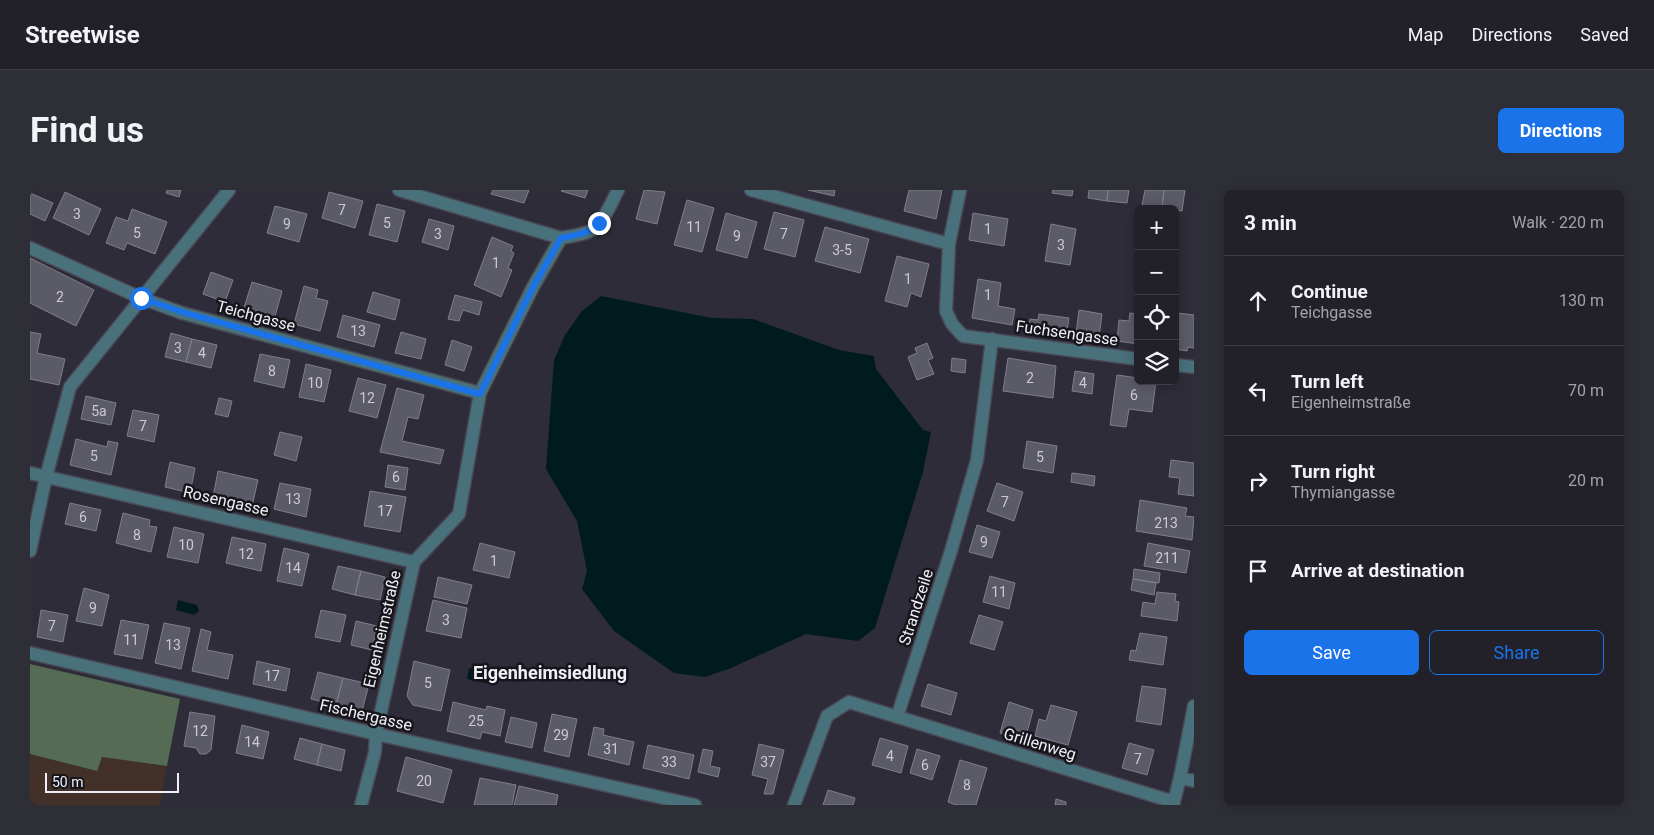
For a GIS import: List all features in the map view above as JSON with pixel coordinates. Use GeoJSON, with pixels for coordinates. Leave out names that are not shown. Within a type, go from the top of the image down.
{"type":"FeatureCollection","features":[{"type":"Feature","properties":{"kind":"street"},"geometry":{"type":"LineString","coordinates":[[30,551],[46,476],[70,387],[228,190]]}},
{"type":"Feature","properties":{"kind":"street"},"geometry":{"type":"LineString","coordinates":[[399,190],[561,238],[594,229],[618,190]]}},
{"type":"Feature","properties":{"kind":"street"},"geometry":{"type":"LineString","coordinates":[[751,190],[949,244]]}},
{"type":"Feature","properties":{"kind":"street","name":"Fuchsengasse"},"geometry":{"type":"LineString","coordinates":[[960,190],[949,244],[946,311],[952,324],[963,336],[1134,358]]}},
{"type":"Feature","properties":{"kind":"street","name":"Eigenheimstraße"},"geometry":{"type":"LineString","coordinates":[[361,805],[375,752],[376,734],[414,562],[459,514],[480,394],[533,287],[561,238]]}},
{"type":"Feature","properties":{"kind":"street","name":"Teichgasse"},"geometry":{"type":"LineString","coordinates":[[30,248],[141,298],[182,312],[480,394]]}},
{"type":"Feature","properties":{"kind":"street","name":"Strandzeile"},"geometry":{"type":"LineString","coordinates":[[897,717],[952,551],[977,460],[992,339]]}},
{"type":"Feature","properties":{"kind":"street"},"geometry":{"type":"LineString","coordinates":[[1179,365],[1194,367]]}},
{"type":"Feature","properties":{"kind":"street","name":"Rosengasse"},"geometry":{"type":"LineString","coordinates":[[30,472],[414,562]]}},
{"type":"Feature","properties":{"kind":"street","name":"Fischergasse"},"geometry":{"type":"LineString","coordinates":[[30,653],[376,734],[695,805]]}},
{"type":"Feature","properties":{"kind":"street"},"geometry":{"type":"LineString","coordinates":[[794,805],[827,716],[849,702],[897,717]]}},
{"type":"Feature","properties":{"kind":"street"},"geometry":{"type":"LineString","coordinates":[[1173,804],[1194,706]]}},
{"type":"Feature","properties":{"kind":"street","name":"Grillenweg"},"geometry":{"type":"LineString","coordinates":[[897,717],[1173,804]]}},
{"type":"Feature","properties":{"kind":"street"},"geometry":{"type":"LineString","coordinates":[[1180,778],[1194,781]]}},
{"type":"Feature","properties":{"kind":"shaded area"},"geometry":{"type":"Polygon","coordinates":[[[601,296],[712,318],[753,319],[839,350],[874,356],[876,369],[923,430],[931,432],[923,472],[875,628],[858,641],[806,634],[731,668],[705,677],[674,673],[614,631],[582,589],[587,571],[577,521],[546,469],[554,360],[565,335],[582,311],[601,296]]]}},
{"type":"Feature","properties":{"kind":"shaded area"},"geometry":{"type":"Polygon","coordinates":[[[178,600],[197,605],[199,611],[194,615],[176,610],[178,600]]]}},
{"type":"Feature","properties":{"kind":"shaded area"},"geometry":{"type":"Polygon","coordinates":[[[469,668],[492,673],[490,684],[467,679],[469,668]]]}},
{"type":"Feature","properties":{"kind":"shaded area"},"geometry":{"type":"Polygon","coordinates":[[[30,754],[97,771],[102,757],[167,766],[160,805],[30,805],[30,754]]]}},
{"type":"Feature","properties":{"kind":"green space"},"geometry":{"type":"Polygon","coordinates":[[[30,664],[180,699],[167,766],[102,757],[97,771],[30,754],[30,664]]]}},
{"type":"Feature","properties":{"kind":"building"},"geometry":{"type":"Polygon","coordinates":[[[167,190],[181,190],[179,197],[166,193],[167,190]]]}},
{"type":"Feature","properties":{"kind":"building"},"geometry":{"type":"Polygon","coordinates":[[[493,190],[529,190],[524,203],[491,194],[493,190]]]}},
{"type":"Feature","properties":{"kind":"building"},"geometry":{"type":"Polygon","coordinates":[[[562,190],[588,190],[585,198],[562,190]]]}},
{"type":"Feature","properties":{"kind":"building"},"geometry":{"type":"Polygon","coordinates":[[[644,190],[665,192],[657,224],[636,219],[644,190]]]}},
{"type":"Feature","properties":{"kind":"building"},"geometry":{"type":"Polygon","coordinates":[[[808,190],[835,190],[834,196],[808,190]]]}},
{"type":"Feature","properties":{"kind":"building"},"geometry":{"type":"Polygon","coordinates":[[[909,190],[942,190],[936,219],[904,211],[909,190]]]}},
{"type":"Feature","properties":{"kind":"building"},"geometry":{"type":"Polygon","coordinates":[[[1053,190],[1073,190],[1072,196],[1052,193],[1053,190]]]}},
{"type":"Feature","properties":{"kind":"building"},"geometry":{"type":"Polygon","coordinates":[[[1089,190],[1108,190],[1107,201],[1088,198],[1089,190]]]}},
{"type":"Feature","properties":{"kind":"building"},"geometry":{"type":"Polygon","coordinates":[[[1108,190],[1129,190],[1127,203],[1107,201],[1108,190]]]}},
{"type":"Feature","properties":{"kind":"building"},"geometry":{"type":"Polygon","coordinates":[[[1145,190],[1164,190],[1162,205],[1142,205],[1145,190]]]}},
{"type":"Feature","properties":{"kind":"building"},"geometry":{"type":"Polygon","coordinates":[[[1164,190],[1185,190],[1182,211],[1179,211],[1179,205],[1162,205],[1164,190]]]}},
{"type":"Feature","properties":{"kind":"building"},"geometry":{"type":"Polygon","coordinates":[[[65,192],[101,209],[89,235],[53,218],[65,192]]]}},
{"type":"Feature","properties":{"kind":"building"},"geometry":{"type":"Polygon","coordinates":[[[329,192],[363,201],[355,228],[322,218],[329,192]]]}},
{"type":"Feature","properties":{"kind":"building"},"geometry":{"type":"Polygon","coordinates":[[[30,193],[53,203],[45,221],[30,214],[30,193]]]}},
{"type":"Feature","properties":{"kind":"building"},"geometry":{"type":"Polygon","coordinates":[[[687,200],[714,208],[702,252],[674,245],[687,200]]]}},
{"type":"Feature","properties":{"kind":"building"},"geometry":{"type":"Polygon","coordinates":[[[377,204],[405,211],[397,242],[369,235],[377,204]]]}},
{"type":"Feature","properties":{"kind":"building"},"geometry":{"type":"Polygon","coordinates":[[[275,206],[307,214],[299,242],[267,233],[275,206]]]}},
{"type":"Feature","properties":{"kind":"building"},"geometry":{"type":"Polygon","coordinates":[[[132,209],[167,222],[155,254],[127,243],[124,250],[106,243],[116,217],[128,221],[132,209]]]}},
{"type":"Feature","properties":{"kind":"building"},"geometry":{"type":"Polygon","coordinates":[[[774,212],[804,220],[795,257],[764,249],[774,212]]]}},
{"type":"Feature","properties":{"kind":"building"},"geometry":{"type":"Polygon","coordinates":[[[726,213],[757,222],[747,258],[716,250],[726,213]]]}},
{"type":"Feature","properties":{"kind":"building"},"geometry":{"type":"Polygon","coordinates":[[[973,213],[1008,219],[1004,246],[969,240],[973,213]]]}},
{"type":"Feature","properties":{"kind":"building"},"geometry":{"type":"Polygon","coordinates":[[[429,219],[454,226],[448,250],[422,242],[429,219]]]}},
{"type":"Feature","properties":{"kind":"building"},"geometry":{"type":"Polygon","coordinates":[[[1051,224],[1076,229],[1070,265],[1045,261],[1051,224]]]}},
{"type":"Feature","properties":{"kind":"building"},"geometry":{"type":"Polygon","coordinates":[[[825,227],[869,239],[860,273],[815,261],[825,227]]]}},
{"type":"Feature","properties":{"kind":"building"},"geometry":{"type":"Polygon","coordinates":[[[492,237],[513,246],[511,251],[514,253],[508,268],[512,270],[501,297],[474,285],[492,237]]]}},
{"type":"Feature","properties":{"kind":"building"},"geometry":{"type":"Polygon","coordinates":[[[897,256],[929,264],[921,297],[911,293],[907,307],[885,301],[897,256]]]}},
{"type":"Feature","properties":{"kind":"building"},"geometry":{"type":"Polygon","coordinates":[[[30,258],[94,290],[76,326],[30,303],[30,258]]]}},
{"type":"Feature","properties":{"kind":"building"},"geometry":{"type":"Polygon","coordinates":[[[211,272],[233,280],[225,302],[203,294],[211,272]]]}},
{"type":"Feature","properties":{"kind":"building"},"geometry":{"type":"Polygon","coordinates":[[[978,279],[1001,283],[998,306],[1015,309],[1012,325],[972,318],[978,279]]]}},
{"type":"Feature","properties":{"kind":"building"},"geometry":{"type":"Polygon","coordinates":[[[252,282],[282,291],[274,320],[243,311],[252,282]]]}},
{"type":"Feature","properties":{"kind":"building"},"geometry":{"type":"Polygon","coordinates":[[[304,286],[318,290],[316,298],[328,301],[320,331],[294,324],[304,286]]]}},
{"type":"Feature","properties":{"kind":"building"},"geometry":{"type":"Polygon","coordinates":[[[373,292],[400,300],[395,320],[367,312],[373,292]]]}},
{"type":"Feature","properties":{"kind":"building"},"geometry":{"type":"Polygon","coordinates":[[[455,295],[482,302],[479,315],[463,310],[459,321],[448,319],[455,295]]]}},
{"type":"Feature","properties":{"kind":"building"},"geometry":{"type":"Polygon","coordinates":[[[1079,310],[1102,314],[1099,337],[1076,334],[1079,310]]]}},
{"type":"Feature","properties":{"kind":"building"},"geometry":{"type":"Polygon","coordinates":[[[1130,313],[1134,314],[1134,343],[1117,341],[1119,320],[1129,321],[1130,313]]]}},
{"type":"Feature","properties":{"kind":"building"},"geometry":{"type":"Polygon","coordinates":[[[1179,313],[1194,315],[1194,348],[1188,347],[1187,351],[1179,350],[1179,313]]]}},
{"type":"Feature","properties":{"kind":"building"},"geometry":{"type":"Polygon","coordinates":[[[1039,314],[1069,318],[1066,336],[1029,330],[1030,319],[1038,320],[1039,314]]]}},
{"type":"Feature","properties":{"kind":"building"},"geometry":{"type":"Polygon","coordinates":[[[343,315],[380,325],[374,347],[337,337],[343,315]]]}},
{"type":"Feature","properties":{"kind":"building"},"geometry":{"type":"Polygon","coordinates":[[[30,332],[41,334],[37,353],[65,359],[59,385],[30,379],[30,332]]]}},
{"type":"Feature","properties":{"kind":"building"},"geometry":{"type":"Polygon","coordinates":[[[401,332],[426,339],[421,359],[395,353],[401,332]]]}},
{"type":"Feature","properties":{"kind":"building"},"geometry":{"type":"Polygon","coordinates":[[[171,333],[192,339],[186,362],[165,357],[171,333]]]}},
{"type":"Feature","properties":{"kind":"building"},"geometry":{"type":"Polygon","coordinates":[[[192,339],[217,345],[211,368],[186,362],[192,339]]]}},
{"type":"Feature","properties":{"kind":"building"},"geometry":{"type":"Polygon","coordinates":[[[452,340],[472,347],[464,371],[445,365],[452,340]]]}},
{"type":"Feature","properties":{"kind":"building"},"geometry":{"type":"Polygon","coordinates":[[[927,343],[933,358],[928,360],[934,374],[917,380],[908,357],[917,353],[915,348],[927,343]]]}},
{"type":"Feature","properties":{"kind":"building"},"geometry":{"type":"Polygon","coordinates":[[[260,354],[290,360],[284,388],[254,381],[260,354]]]}},
{"type":"Feature","properties":{"kind":"building"},"geometry":{"type":"Polygon","coordinates":[[[952,358],[966,360],[965,373],[951,371],[952,358]]]}},
{"type":"Feature","properties":{"kind":"building"},"geometry":{"type":"Polygon","coordinates":[[[1008,358],[1056,366],[1053,398],[1003,391],[1008,358]]]}},
{"type":"Feature","properties":{"kind":"building"},"geometry":{"type":"Polygon","coordinates":[[[306,364],[331,370],[324,402],[299,397],[306,364]]]}},
{"type":"Feature","properties":{"kind":"building"},"geometry":{"type":"Polygon","coordinates":[[[1075,371],[1094,374],[1092,394],[1072,391],[1075,371]]]}},
{"type":"Feature","properties":{"kind":"building"},"geometry":{"type":"Polygon","coordinates":[[[1117,375],[1134,377],[1134,385],[1155,385],[1152,412],[1129,409],[1126,427],[1110,425],[1117,375]]]}},
{"type":"Feature","properties":{"kind":"building"},"geometry":{"type":"Polygon","coordinates":[[[358,378],[386,385],[377,418],[349,411],[358,378]]]}},
{"type":"Feature","properties":{"kind":"building"},"geometry":{"type":"Polygon","coordinates":[[[397,388],[424,395],[418,419],[408,417],[402,441],[444,450],[440,464],[380,452],[397,388]]]}},
{"type":"Feature","properties":{"kind":"building"},"geometry":{"type":"Polygon","coordinates":[[[86,396],[116,403],[111,425],[81,419],[86,396]]]}},
{"type":"Feature","properties":{"kind":"building"},"geometry":{"type":"Polygon","coordinates":[[[219,398],[232,401],[228,417],[215,414],[219,398]]]}},
{"type":"Feature","properties":{"kind":"building"},"geometry":{"type":"Polygon","coordinates":[[[133,410],[159,415],[154,442],[127,436],[133,410]]]}},
{"type":"Feature","properties":{"kind":"building"},"geometry":{"type":"Polygon","coordinates":[[[280,432],[302,437],[296,461],[274,455],[280,432]]]}},
{"type":"Feature","properties":{"kind":"building"},"geometry":{"type":"Polygon","coordinates":[[[76,439],[107,447],[108,441],[118,443],[111,475],[70,465],[76,439]]]}},
{"type":"Feature","properties":{"kind":"building"},"geometry":{"type":"Polygon","coordinates":[[[1027,441],[1057,446],[1053,473],[1023,468],[1027,441]]]}},
{"type":"Feature","properties":{"kind":"building"},"geometry":{"type":"Polygon","coordinates":[[[1171,460],[1194,463],[1194,496],[1178,494],[1180,478],[1169,477],[1171,460]]]}},
{"type":"Feature","properties":{"kind":"building"},"geometry":{"type":"Polygon","coordinates":[[[170,462],[195,468],[190,493],[165,487],[170,462]]]}},
{"type":"Feature","properties":{"kind":"building"},"geometry":{"type":"Polygon","coordinates":[[[388,465],[408,468],[405,490],[385,487],[388,465]]]}},
{"type":"Feature","properties":{"kind":"building"},"geometry":{"type":"Polygon","coordinates":[[[218,471],[258,480],[252,506],[213,497],[218,471]]]}},
{"type":"Feature","properties":{"kind":"building"},"geometry":{"type":"Polygon","coordinates":[[[1072,473],[1095,476],[1094,486],[1071,482],[1072,473]]]}},
{"type":"Feature","properties":{"kind":"building"},"geometry":{"type":"Polygon","coordinates":[[[280,483],[311,489],[306,517],[274,509],[280,483]]]}},
{"type":"Feature","properties":{"kind":"building"},"geometry":{"type":"Polygon","coordinates":[[[997,483],[1023,492],[1014,521],[987,511],[997,483]]]}},
{"type":"Feature","properties":{"kind":"building"},"geometry":{"type":"Polygon","coordinates":[[[370,491],[406,497],[400,532],[364,526],[370,491]]]}},
{"type":"Feature","properties":{"kind":"building"},"geometry":{"type":"Polygon","coordinates":[[[1140,500],[1187,508],[1185,516],[1194,517],[1192,540],[1136,531],[1140,500]]]}},
{"type":"Feature","properties":{"kind":"building"},"geometry":{"type":"Polygon","coordinates":[[[70,503],[101,510],[96,531],[65,524],[70,503]]]}},
{"type":"Feature","properties":{"kind":"building"},"geometry":{"type":"Polygon","coordinates":[[[123,513],[150,520],[149,526],[157,527],[151,552],[116,543],[123,513]]]}},
{"type":"Feature","properties":{"kind":"building"},"geometry":{"type":"Polygon","coordinates":[[[977,525],[1000,532],[992,558],[969,552],[977,525]]]}},
{"type":"Feature","properties":{"kind":"building"},"geometry":{"type":"Polygon","coordinates":[[[174,527],[204,534],[198,563],[167,557],[174,527]]]}},
{"type":"Feature","properties":{"kind":"building"},"geometry":{"type":"Polygon","coordinates":[[[232,537],[266,544],[261,571],[226,563],[232,537]]]}},
{"type":"Feature","properties":{"kind":"building"},"geometry":{"type":"Polygon","coordinates":[[[480,543],[515,552],[509,578],[473,570],[480,543]]]}},
{"type":"Feature","properties":{"kind":"building"},"geometry":{"type":"Polygon","coordinates":[[[1148,543],[1190,551],[1186,573],[1144,566],[1148,543]]]}},
{"type":"Feature","properties":{"kind":"building"},"geometry":{"type":"Polygon","coordinates":[[[284,548],[309,554],[302,586],[277,581],[284,548]]]}},
{"type":"Feature","properties":{"kind":"building"},"geometry":{"type":"Polygon","coordinates":[[[338,566],[361,571],[355,595],[332,589],[338,566]]]}},
{"type":"Feature","properties":{"kind":"building"},"geometry":{"type":"Polygon","coordinates":[[[1134,569],[1160,573],[1159,583],[1133,579],[1134,569]]]}},
{"type":"Feature","properties":{"kind":"building"},"geometry":{"type":"Polygon","coordinates":[[[361,571],[385,577],[380,600],[355,595],[361,571]]]}},
{"type":"Feature","properties":{"kind":"building"},"geometry":{"type":"Polygon","coordinates":[[[990,576],[1015,583],[1009,609],[983,602],[990,576]]]}},
{"type":"Feature","properties":{"kind":"building"},"geometry":{"type":"Polygon","coordinates":[[[438,577],[472,585],[467,604],[434,597],[438,577]]]}},
{"type":"Feature","properties":{"kind":"building"},"geometry":{"type":"Polygon","coordinates":[[[1133,579],[1156,583],[1154,595],[1131,590],[1133,579]]]}},
{"type":"Feature","properties":{"kind":"building"},"geometry":{"type":"Polygon","coordinates":[[[84,588],[109,595],[102,626],[76,621],[84,588]]]}},
{"type":"Feature","properties":{"kind":"building"},"geometry":{"type":"Polygon","coordinates":[[[1157,592],[1176,594],[1175,601],[1179,602],[1177,621],[1141,616],[1143,602],[1155,604],[1157,592]]]}},
{"type":"Feature","properties":{"kind":"building"},"geometry":{"type":"Polygon","coordinates":[[[433,600],[467,608],[461,638],[426,631],[433,600]]]}},
{"type":"Feature","properties":{"kind":"building"},"geometry":{"type":"Polygon","coordinates":[[[41,610],[68,615],[63,642],[37,637],[41,610]]]}},
{"type":"Feature","properties":{"kind":"building"},"geometry":{"type":"Polygon","coordinates":[[[321,610],[346,615],[340,642],[315,637],[321,610]]]}},
{"type":"Feature","properties":{"kind":"building"},"geometry":{"type":"Polygon","coordinates":[[[979,615],[1003,622],[994,650],[970,643],[979,615]]]}},
{"type":"Feature","properties":{"kind":"building"},"geometry":{"type":"Polygon","coordinates":[[[121,620],[149,625],[142,659],[114,654],[121,620]]]}},
{"type":"Feature","properties":{"kind":"building"},"geometry":{"type":"Polygon","coordinates":[[[356,621],[377,626],[372,650],[351,645],[356,621]]]}},
{"type":"Feature","properties":{"kind":"building"},"geometry":{"type":"Polygon","coordinates":[[[164,623],[190,628],[181,669],[155,663],[164,623]]]}},
{"type":"Feature","properties":{"kind":"building"},"geometry":{"type":"Polygon","coordinates":[[[201,629],[211,632],[207,650],[233,655],[228,679],[192,671],[201,629]]]}},
{"type":"Feature","properties":{"kind":"building"},"geometry":{"type":"Polygon","coordinates":[[[1140,633],[1167,637],[1163,665],[1129,660],[1131,650],[1136,651],[1140,633]]]}},
{"type":"Feature","properties":{"kind":"building"},"geometry":{"type":"Polygon","coordinates":[[[257,661],[290,669],[286,691],[253,684],[257,661]]]}},
{"type":"Feature","properties":{"kind":"building"},"geometry":{"type":"Polygon","coordinates":[[[414,661],[450,670],[441,711],[413,705],[407,696],[414,661]]]}},
{"type":"Feature","properties":{"kind":"building"},"geometry":{"type":"Polygon","coordinates":[[[318,672],[343,678],[336,705],[311,699],[318,672]]]}},
{"type":"Feature","properties":{"kind":"building"},"geometry":{"type":"Polygon","coordinates":[[[343,678],[369,684],[362,711],[336,705],[343,678]]]}},
{"type":"Feature","properties":{"kind":"building"},"geometry":{"type":"Polygon","coordinates":[[[928,684],[957,693],[951,715],[921,706],[928,684]]]}},
{"type":"Feature","properties":{"kind":"building"},"geometry":{"type":"Polygon","coordinates":[[[1142,686],[1166,689],[1161,725],[1136,721],[1142,686]]]}},
{"type":"Feature","properties":{"kind":"building"},"geometry":{"type":"Polygon","coordinates":[[[453,702],[486,710],[487,706],[505,710],[500,736],[482,732],[480,739],[447,731],[453,702]]]}},
{"type":"Feature","properties":{"kind":"building"},"geometry":{"type":"Polygon","coordinates":[[[1009,702],[1033,710],[1025,740],[1000,733],[1009,702]]]}},
{"type":"Feature","properties":{"kind":"building"},"geometry":{"type":"Polygon","coordinates":[[[1051,705],[1077,712],[1068,745],[1035,736],[1039,719],[1046,721],[1051,705]]]}},
{"type":"Feature","properties":{"kind":"building"},"geometry":{"type":"Polygon","coordinates":[[[190,712],[215,716],[211,750],[206,754],[200,754],[196,748],[184,746],[190,712]]]}},
{"type":"Feature","properties":{"kind":"building"},"geometry":{"type":"Polygon","coordinates":[[[552,714],[577,719],[569,757],[544,751],[552,714]]]}},
{"type":"Feature","properties":{"kind":"building"},"geometry":{"type":"Polygon","coordinates":[[[511,717],[537,723],[532,748],[505,742],[511,717]]]}},
{"type":"Feature","properties":{"kind":"building"},"geometry":{"type":"Polygon","coordinates":[[[242,725],[269,732],[263,759],[236,753],[242,725]]]}},
{"type":"Feature","properties":{"kind":"building"},"geometry":{"type":"Polygon","coordinates":[[[594,727],[604,729],[603,735],[634,742],[629,765],[588,755],[594,727]]]}},
{"type":"Feature","properties":{"kind":"building"},"geometry":{"type":"Polygon","coordinates":[[[300,738],[322,744],[317,765],[294,759],[300,738]]]}},
{"type":"Feature","properties":{"kind":"building"},"geometry":{"type":"Polygon","coordinates":[[[880,738],[908,746],[901,773],[872,765],[880,738]]]}},
{"type":"Feature","properties":{"kind":"building"},"geometry":{"type":"Polygon","coordinates":[[[1129,743],[1154,750],[1147,775],[1122,768],[1129,743]]]}},
{"type":"Feature","properties":{"kind":"building"},"geometry":{"type":"Polygon","coordinates":[[[322,744],[345,750],[341,771],[317,765],[322,744]]]}},
{"type":"Feature","properties":{"kind":"building"},"geometry":{"type":"Polygon","coordinates":[[[759,744],[784,750],[773,794],[764,794],[768,779],[752,775],[759,744]]]}},
{"type":"Feature","properties":{"kind":"building"},"geometry":{"type":"Polygon","coordinates":[[[648,745],[694,755],[689,779],[643,768],[648,745]]]}},
{"type":"Feature","properties":{"kind":"building"},"geometry":{"type":"Polygon","coordinates":[[[703,749],[713,751],[710,766],[720,768],[718,777],[698,772],[703,749]]]}},
{"type":"Feature","properties":{"kind":"building"},"geometry":{"type":"Polygon","coordinates":[[[917,749],[940,756],[932,780],[910,773],[917,749]]]}},
{"type":"Feature","properties":{"kind":"building"},"geometry":{"type":"Polygon","coordinates":[[[406,757],[452,770],[443,803],[397,791],[406,757]]]}},
{"type":"Feature","properties":{"kind":"building"},"geometry":{"type":"Polygon","coordinates":[[[960,760],[987,768],[976,805],[956,805],[948,802],[960,760]]]}},
{"type":"Feature","properties":{"kind":"building"},"geometry":{"type":"Polygon","coordinates":[[[480,778],[516,785],[512,805],[474,805],[480,778]]]}},
{"type":"Feature","properties":{"kind":"building"},"geometry":{"type":"Polygon","coordinates":[[[519,786],[558,795],[556,805],[514,805],[519,786]]]}},
{"type":"Feature","properties":{"kind":"building"},"geometry":{"type":"Polygon","coordinates":[[[828,790],[855,798],[853,805],[823,805],[828,790]]]}},
{"type":"Feature","properties":{"kind":"building"},"geometry":{"type":"Polygon","coordinates":[[[1056,799],[1066,802],[1066,805],[1055,805],[1056,799]]]}},
{"type":"Feature","properties":{"kind":"district","name":"Eigenheimsiedlung"},"geometry":{"type":"Point","coordinates":[550,672]}},
{"type":"Feature","properties":{"kind":"route"},"geometry":{"type":"LineString","coordinates":[[141,298],[182,312],[480,394],[533,287],[561,238],[585,233],[594,229],[599,223]]}}]}
